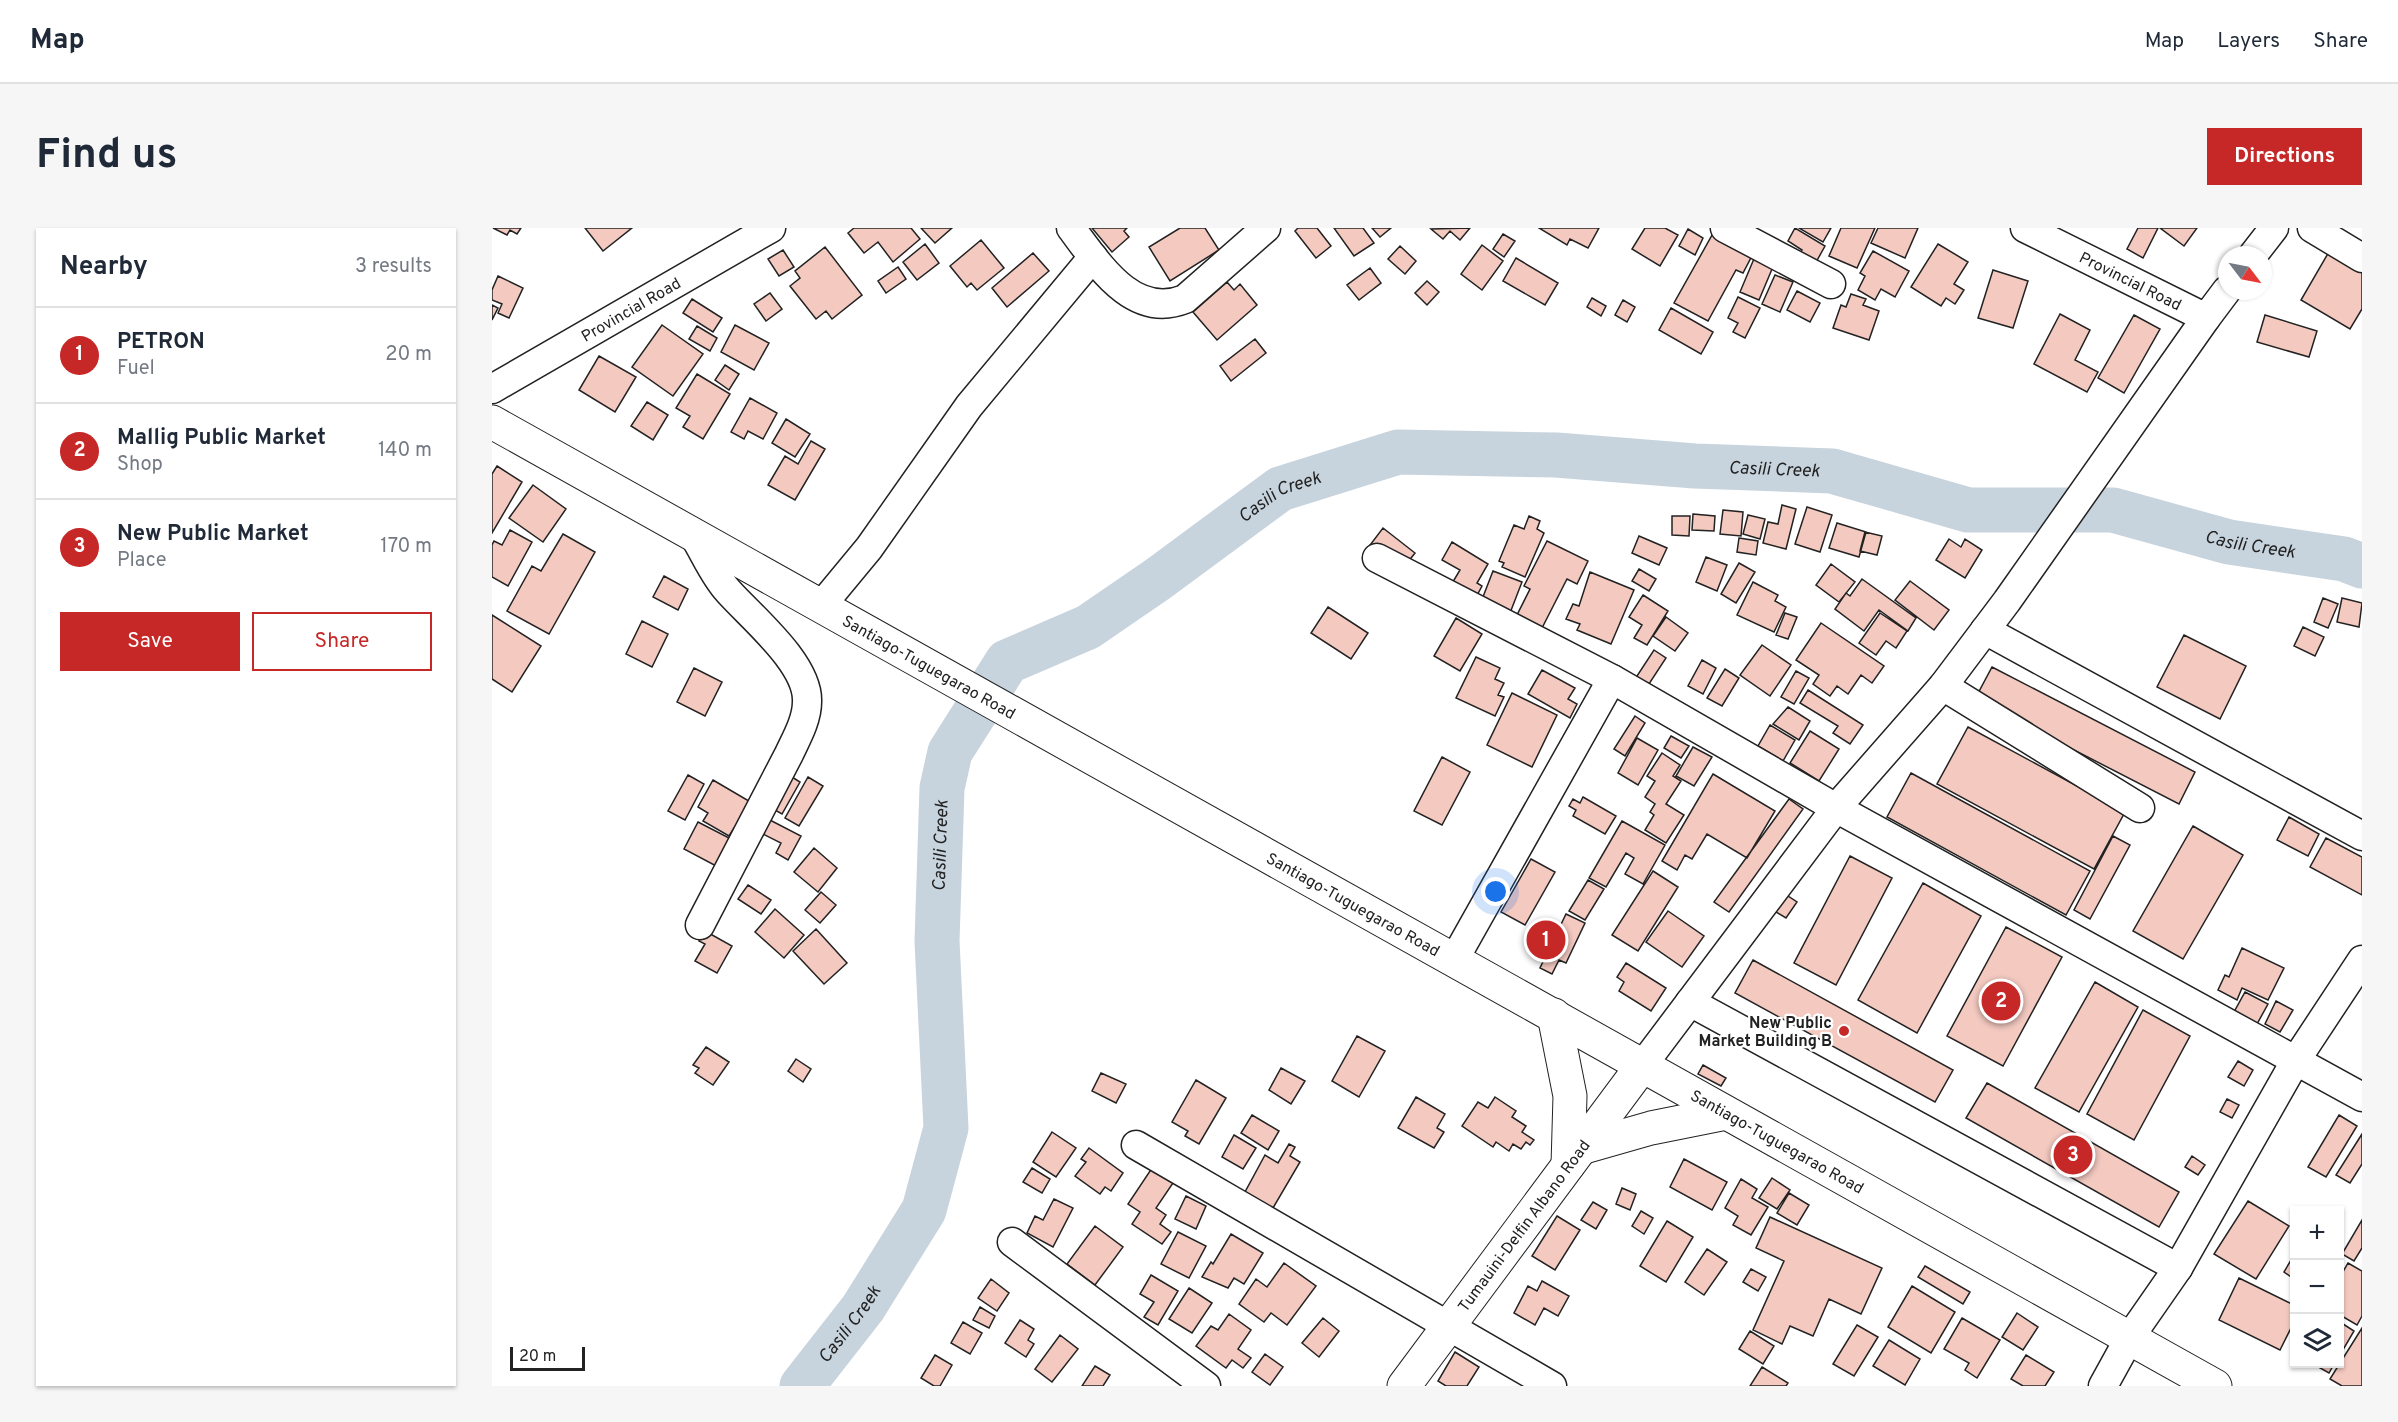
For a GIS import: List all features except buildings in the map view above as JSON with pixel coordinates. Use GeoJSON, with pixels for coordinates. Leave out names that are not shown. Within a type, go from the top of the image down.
{"type":"FeatureCollection","features":[{"type":"Feature","properties":{"kind":"main road","name":"Santiago-Tuguegarao Road"},"geometry":{"type":"LineString","coordinates":[[492,422],[2216,1386]]}},
{"type":"Feature","properties":{"kind":"main road"},"geometry":{"type":"LineString","coordinates":[[1554,1015],[1570,1096],[1575,1156],[1652,1128],[1726,1113]]}},
{"type":"Feature","properties":{"kind":"main road","name":"Tumauini-Delfin Albano Road"},"geometry":{"type":"LineString","coordinates":[[1404,1386],[1642,1066]]}},
{"type":"Feature","properties":{"kind":"street","name":"Provincial Road"},"geometry":{"type":"LineString","coordinates":[[492,389],[771,228]]}},
{"type":"Feature","properties":{"kind":"street"},"geometry":{"type":"LineString","coordinates":[[1071,228],[1093,257],[1126,292],[1155,306],[1169,306],[1185,299],[1266,228]]}},
{"type":"Feature","properties":{"kind":"street"},"geometry":{"type":"LineString","coordinates":[[1725,228],[1831,284]]}},
{"type":"Feature","properties":{"kind":"street","name":"Provincial Road"},"geometry":{"type":"LineString","coordinates":[[2025,228],[2206,318]]}},
{"type":"Feature","properties":{"kind":"street"},"geometry":{"type":"LineString","coordinates":[[2260,246],[2274,228]]}},
{"type":"Feature","properties":{"kind":"street"},"geometry":{"type":"LineString","coordinates":[[2312,228],[2362,258]]}},
{"type":"Feature","properties":{"kind":"street"},"geometry":{"type":"LineString","coordinates":[[821,606],[869,548],[969,406],[1093,257]]}},
{"type":"Feature","properties":{"kind":"street"},"geometry":{"type":"LineString","coordinates":[[1642,1066],[1836,808],[1943,686],[2007,601],[2220,300]]}},
{"type":"Feature","properties":{"kind":"street"},"geometry":{"type":"LineString","coordinates":[[694,536],[727,591],[768,632],[786,654],[801,677],[808,701],[789,754],[700,924]]}},
{"type":"Feature","properties":{"kind":"street"},"geometry":{"type":"LineString","coordinates":[[1377,558],[1612,679],[1836,808],[2362,1097]]}},
{"type":"Feature","properties":{"kind":"street"},"geometry":{"type":"LineString","coordinates":[[1985,630],[2362,836]]}},
{"type":"Feature","properties":{"kind":"street"},"geometry":{"type":"LineString","coordinates":[[1454,960],[1612,679]]}},
{"type":"Feature","properties":{"kind":"street"},"geometry":{"type":"LineString","coordinates":[[1943,686],[2140,808]]}},
{"type":"Feature","properties":{"kind":"street"},"geometry":{"type":"LineString","coordinates":[[2103,1386],[2130,1337],[2178,1268],[2296,1060],[2362,960]]}},
{"type":"Feature","properties":{"kind":"street"},"geometry":{"type":"LineString","coordinates":[[1690,1002],[2178,1268]]}},
{"type":"Feature","properties":{"kind":"street"},"geometry":{"type":"LineString","coordinates":[[1136,1145],[1551,1386]]}},
{"type":"Feature","properties":{"kind":"street"},"geometry":{"type":"LineString","coordinates":[[1012,1242],[1206,1386]]}},
{"type":"Feature","properties":{"kind":"waterway","name":"Casili Creek"},"geometry":{"type":"LineString","coordinates":[[802,1386],[863,1308],[924,1210],[946,1128],[937,941],[942,788],[950,752],[1007,662],[1088,627],[1158,579],[1280,489],[1398,452],[1556,455],[1695,466],[1832,471],[1968,510],[2113,510],[2229,542],[2344,559],[2362,566]]}},
{"type":"Feature","properties":{"kind":"place","name":"PETRON"},"geometry":{"type":"Point","coordinates":[1546,940]}},
{"type":"Feature","properties":{"kind":"place","name":"Mallig Public Market"},"geometry":{"type":"Point","coordinates":[2001,1001]}},
{"type":"Feature","properties":{"kind":"place","name":"New Public Market Building B"},"geometry":{"type":"Point","coordinates":[1844,1031]}},
{"type":"Feature","properties":{"kind":"place","name":"New Public Market"},"geometry":{"type":"Point","coordinates":[2073,1155]}}]}
